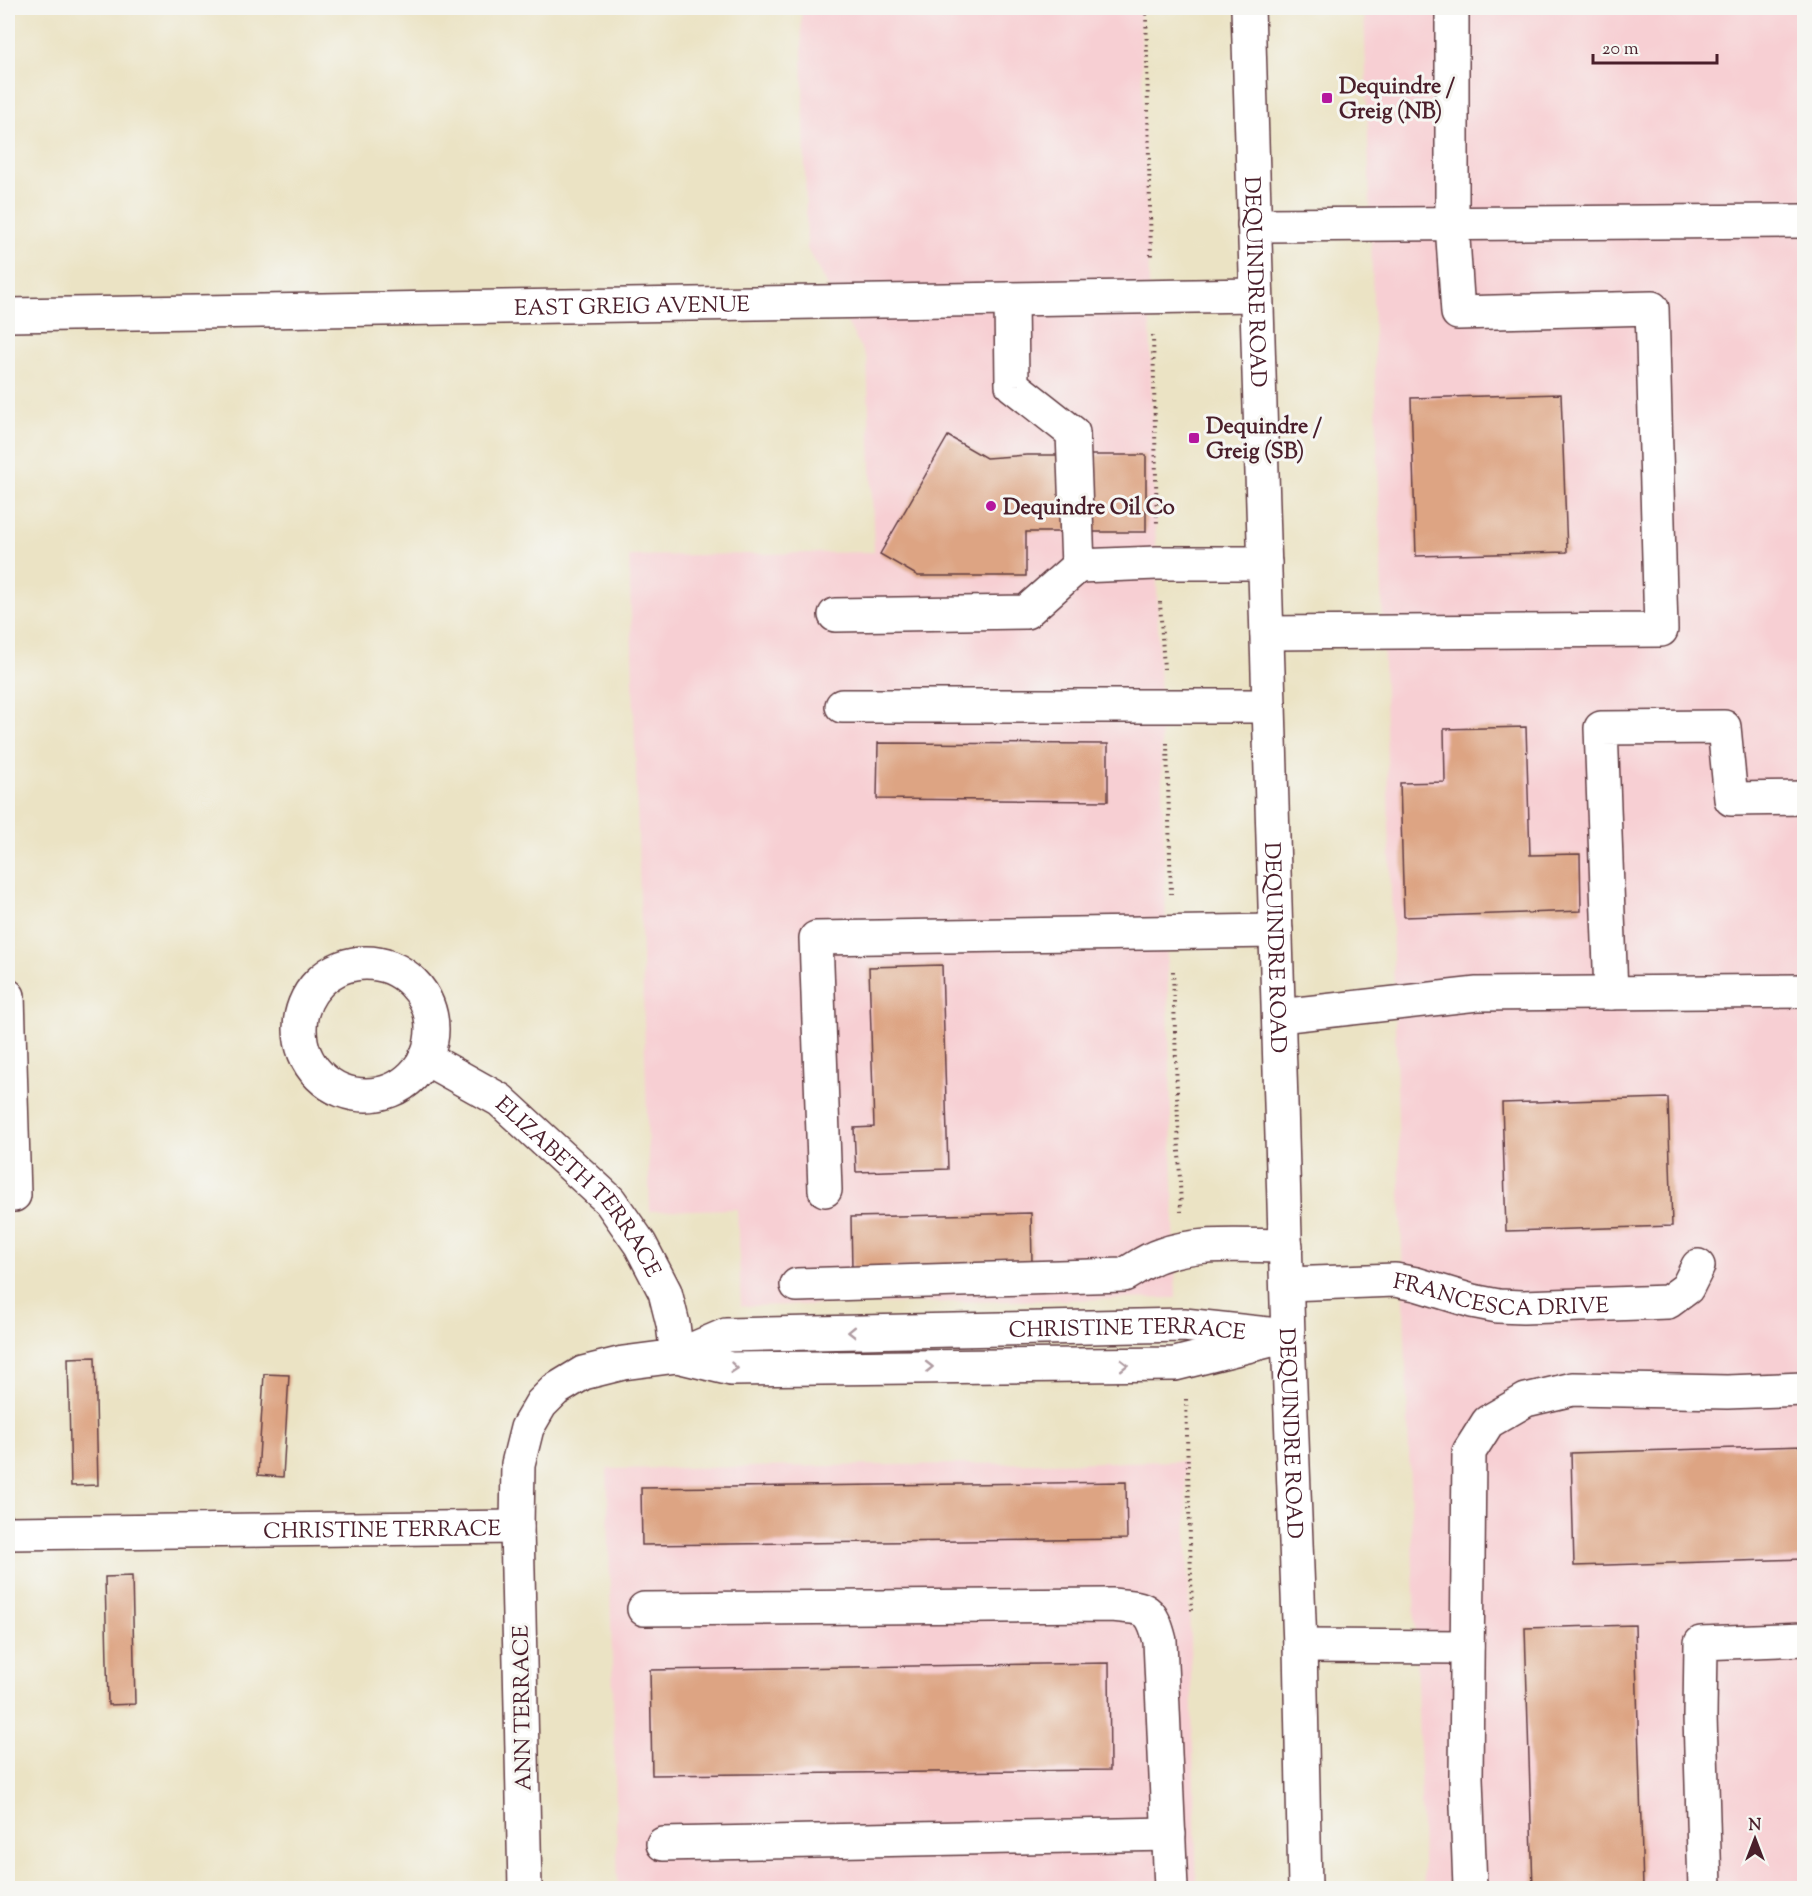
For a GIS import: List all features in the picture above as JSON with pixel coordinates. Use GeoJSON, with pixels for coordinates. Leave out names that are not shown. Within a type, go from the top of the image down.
{"type":"FeatureCollection","features":[{"type":"Feature","properties":{"kind":"main road","name":"DEQUINDRE ROAD"},"geometry":{"type":"LineString","coordinates":[[1248,8],[1288,1336],[1300,1646],[1305,1888]]}},
{"type":"Feature","properties":{"kind":"main road"},"geometry":{"type":"LineString","coordinates":[[1267,633],[1661,630],[1652,308],[1458,313],[1452,224],[1452,8]]}},
{"type":"Feature","properties":{"kind":"main road"},"geometry":{"type":"LineString","coordinates":[[1254,225],[1804,222]]}},
{"type":"Feature","properties":{"kind":"main road","name":"EAST GREIG AVENUE"},"geometry":{"type":"LineString","coordinates":[[8,315],[1256,295]]}},
{"type":"Feature","properties":{"kind":"main road"},"geometry":{"type":"LineString","coordinates":[[1011,298],[1012,385],[1073,433],[1078,566]]}},
{"type":"Feature","properties":{"kind":"main road"},"geometry":{"type":"LineString","coordinates":[[835,615],[1026,612],[1078,566],[1265,563]]}},
{"type":"Feature","properties":{"kind":"main road"},"geometry":{"type":"LineString","coordinates":[[843,706],[1269,706]]}},
{"type":"Feature","properties":{"kind":"main road"},"geometry":{"type":"LineString","coordinates":[[1611,993],[1601,728],[1724,726],[1731,799],[1804,798]]}},
{"type":"Feature","properties":{"kind":"main road"},"geometry":{"type":"LineString","coordinates":[[825,1190],[816,938],[1276,931]]}},
{"type":"Feature","properties":{"kind":"main road"},"geometry":{"type":"LineString","coordinates":[[356,964],[377,964],[396,970],[413,982],[425,999],[432,1018],[432,1039],[425,1058],[412,1077],[392,1090],[370,1096],[347,1093],[326,1083],[310,1066],[301,1045],[300,1022],[306,1000],[320,981],[336,970],[356,964]]}},
{"type":"Feature","properties":{"kind":"main road"},"geometry":{"type":"LineString","coordinates":[[1280,1016],[1478,994],[1804,991]]}},
{"type":"Feature","properties":{"kind":"main road"},"geometry":{"type":"LineString","coordinates":[[8,996],[14,1195]]}},
{"type":"Feature","properties":{"kind":"main road","name":"ELIZABETH TERRACE"},"geometry":{"type":"LineString","coordinates":[[425,1058],[500,1100],[610,1202],[640,1244],[665,1292],[673,1324],[677,1356]]}},
{"type":"Feature","properties":{"kind":"main road"},"geometry":{"type":"LineString","coordinates":[[797,1285],[1124,1275],[1161,1255],[1182,1250],[1224,1246],[1286,1246]]}},
{"type":"Feature","properties":{"kind":"main road","name":"FRANCESCA DRIVE"},"geometry":{"type":"LineString","coordinates":[[1287,1284],[1395,1280],[1498,1306],[1668,1302],[1687,1288],[1698,1266]]}},
{"type":"Feature","properties":{"kind":"main road","name":"CHRISTINE TERRACE"},"geometry":{"type":"LineString","coordinates":[[8,1533],[516,1527],[518,1464],[527,1428],[541,1404],[555,1390],[583,1373],[623,1363],[677,1356],[726,1335],[1184,1324],[1288,1336]]}},
{"type":"Feature","properties":{"kind":"main road","name":"CHRISTINE TERRACE"},"geometry":{"type":"LineString","coordinates":[[677,1356],[731,1369],[1185,1363],[1288,1336]]}},
{"type":"Feature","properties":{"kind":"main road"},"geometry":{"type":"LineString","coordinates":[[1470,1888],[1466,1778],[1469,1452],[1488,1422],[1526,1400],[1573,1389],[1727,1392],[1804,1389]]}},
{"type":"Feature","properties":{"kind":"main road","name":"ANN TERRACE"},"geometry":{"type":"LineString","coordinates":[[516,1527],[525,1888]]}},
{"type":"Feature","properties":{"kind":"main road"},"geometry":{"type":"LineString","coordinates":[[644,1609],[1111,1605],[1140,1607],[1155,1620],[1160,1641],[1171,1888]]}},
{"type":"Feature","properties":{"kind":"main road"},"geometry":{"type":"LineString","coordinates":[[1705,1888],[1700,1716],[1701,1643],[1804,1639]]}},
{"type":"Feature","properties":{"kind":"main road"},"geometry":{"type":"LineString","coordinates":[[1300,1646],[1467,1647]]}},
{"type":"Feature","properties":{"kind":"main road"},"geometry":{"type":"LineString","coordinates":[[663,1844],[1169,1834]]}},
{"type":"Feature","properties":{"kind":"path"},"geometry":{"type":"LineString","coordinates":[[1146,8],[1152,265]]}},
{"type":"Feature","properties":{"kind":"path"},"geometry":{"type":"LineString","coordinates":[[1153,328],[1157,563],[1166,707],[1182,1250]]}},
{"type":"Feature","properties":{"kind":"path"},"geometry":{"type":"LineString","coordinates":[[1185,1363],[1192,1614]]}},
{"type":"Feature","properties":{"kind":"shaded area"},"geometry":{"type":"Polygon","coordinates":[[[801,8],[1140,8],[1176,1298],[741,1306],[737,1209],[650,1211],[629,556],[874,552],[867,359],[807,249],[801,8]]]}},
{"type":"Feature","properties":{"kind":"shaded area"},"geometry":{"type":"Polygon","coordinates":[[[1364,8],[1804,8],[1804,1888],[1424,1888],[1364,8]]]}},
{"type":"Feature","properties":{"kind":"shaded area"},"geometry":{"type":"Polygon","coordinates":[[[1185,1461],[1197,1888],[618,1888],[607,1469],[1185,1461]]]}},
{"type":"Feature","properties":{"kind":"building"},"geometry":{"type":"Polygon","coordinates":[[[1561,394],[1567,552],[1416,556],[1411,398],[1561,394]]]}},
{"type":"Feature","properties":{"kind":"building"},"geometry":{"type":"Polygon","coordinates":[[[948,436],[986,458],[1027,455],[1146,455],[1146,532],[1026,532],[1026,576],[918,576],[880,554],[948,436]]]}},
{"type":"Feature","properties":{"kind":"building"},"geometry":{"type":"Polygon","coordinates":[[[1526,727],[1530,855],[1580,854],[1581,911],[1404,917],[1400,783],[1445,782],[1444,729],[1526,727]]]}},
{"type":"Feature","properties":{"kind":"building"},"geometry":{"type":"Polygon","coordinates":[[[878,743],[1108,744],[1108,801],[877,799],[878,743]]]}},
{"type":"Feature","properties":{"kind":"building"},"geometry":{"type":"Polygon","coordinates":[[[942,965],[948,1169],[856,1172],[854,1128],[874,1127],[869,967],[942,965]]]}},
{"type":"Feature","properties":{"kind":"building"},"geometry":{"type":"Polygon","coordinates":[[[1668,1098],[1672,1226],[1506,1231],[1502,1103],[1668,1098]]]}},
{"type":"Feature","properties":{"kind":"building"},"geometry":{"type":"Polygon","coordinates":[[[1031,1213],[1032,1264],[852,1269],[851,1217],[1031,1213]]]}},
{"type":"Feature","properties":{"kind":"building"},"geometry":{"type":"Polygon","coordinates":[[[95,1357],[98,1485],[71,1486],[68,1358],[95,1357]]]}},
{"type":"Feature","properties":{"kind":"building"},"geometry":{"type":"Polygon","coordinates":[[[264,1374],[289,1375],[283,1477],[258,1475],[264,1374]]]}},
{"type":"Feature","properties":{"kind":"building"},"geometry":{"type":"Polygon","coordinates":[[[1804,1446],[1804,1559],[1574,1566],[1571,1453],[1804,1446]]]}},
{"type":"Feature","properties":{"kind":"building"},"geometry":{"type":"Polygon","coordinates":[[[1126,1482],[1127,1539],[642,1545],[641,1488],[1126,1482]]]}},
{"type":"Feature","properties":{"kind":"building"},"geometry":{"type":"Polygon","coordinates":[[[132,1576],[135,1704],[108,1705],[105,1577],[132,1576]]]}},
{"type":"Feature","properties":{"kind":"building"},"geometry":{"type":"Polygon","coordinates":[[[1635,1625],[1643,1888],[1533,1888],[1525,1628],[1635,1625]]]}},
{"type":"Feature","properties":{"kind":"building"},"geometry":{"type":"Polygon","coordinates":[[[1109,1663],[1110,1770],[652,1775],[650,1670],[1109,1663]]]}},
{"type":"Feature","properties":{"kind":"place","name":"Dequindre / Greig (NB)"},"geometry":{"type":"Point","coordinates":[1327,98]}},
{"type":"Feature","properties":{"kind":"place","name":"Dequindre / Greig (SB)"},"geometry":{"type":"Point","coordinates":[1194,438]}},
{"type":"Feature","properties":{"kind":"place","name":"Dequindre Oil Co"},"geometry":{"type":"Point","coordinates":[991,506]}}]}
